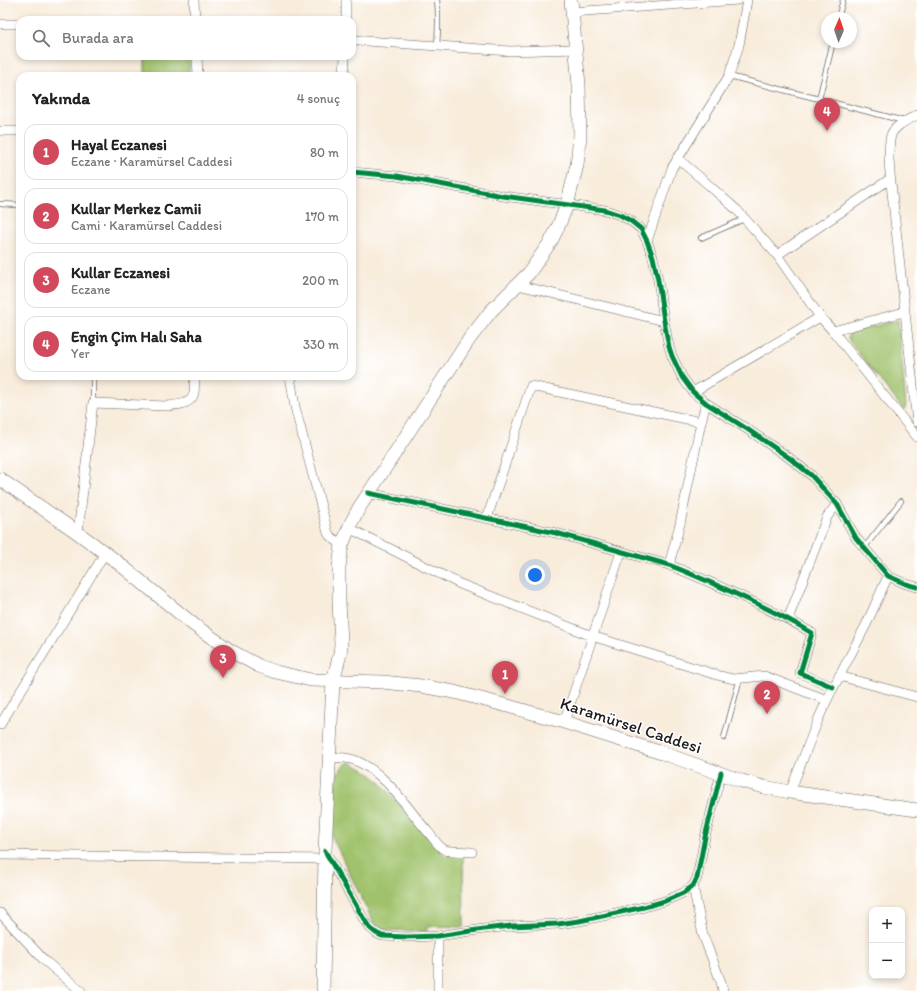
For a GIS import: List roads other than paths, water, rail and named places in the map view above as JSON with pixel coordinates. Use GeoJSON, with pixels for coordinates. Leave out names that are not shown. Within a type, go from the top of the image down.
{"type":"FeatureCollection","features":[{"type":"Feature","properties":{"kind":"main road"},"geometry":{"type":"LineString","coordinates":[[323,991],[327,788],[330,757],[333,681],[341,644],[339,567],[342,545],[359,508],[368,493],[470,338],[491,311],[529,273],[551,241],[558,227],[567,205],[576,165],[579,142],[579,85],[571,6]]}},
{"type":"Feature","properties":{"kind":"main road","name":"Karamürsel Caddesi"},"geometry":{"type":"LineString","coordinates":[[0,479],[105,553],[194,625],[231,651],[260,666],[276,672],[311,680],[383,682],[421,686],[447,691],[564,722],[764,787],[917,810]]}},
{"type":"Feature","properties":{"kind":"street"},"geometry":{"type":"LineString","coordinates":[[194,0],[195,16]]}},
{"type":"Feature","properties":{"kind":"street"},"geometry":{"type":"LineString","coordinates":[[346,0],[346,16]]}},
{"type":"Feature","properties":{"kind":"street"},"geometry":{"type":"LineString","coordinates":[[571,6],[738,0]]}},
{"type":"Feature","properties":{"kind":"street"},"geometry":{"type":"LineString","coordinates":[[647,240],[672,168],[677,158],[729,76],[739,45],[747,0]]}},
{"type":"Feature","properties":{"kind":"street"},"geometry":{"type":"LineString","coordinates":[[2,24],[16,24]]}},
{"type":"Feature","properties":{"kind":"street"},"geometry":{"type":"LineString","coordinates":[[356,40],[510,50],[576,49]]}},
{"type":"Feature","properties":{"kind":"street"},"geometry":{"type":"LineString","coordinates":[[197,60],[198,72]]}},
{"type":"Feature","properties":{"kind":"street"},"geometry":{"type":"LineString","coordinates":[[344,72],[345,60]]}},
{"type":"Feature","properties":{"kind":"street"},"geometry":{"type":"LineString","coordinates":[[917,115],[894,130],[890,139],[889,151],[890,179],[917,422]]}},
{"type":"Feature","properties":{"kind":"street"},"geometry":{"type":"LineString","coordinates":[[0,131],[16,131]]}},
{"type":"Feature","properties":{"kind":"street"},"geometry":{"type":"LineString","coordinates":[[677,158],[737,210],[777,256],[820,317],[833,331],[917,437]]}},
{"type":"Feature","properties":{"kind":"street"},"geometry":{"type":"LineString","coordinates":[[356,172],[397,176],[503,196],[605,210],[620,215],[631,221],[641,230],[647,240],[653,257],[658,280],[669,347],[682,377],[693,392],[706,403],[788,457],[811,475],[837,504],[856,538],[888,576],[917,587]]}},
{"type":"Feature","properties":{"kind":"street"},"geometry":{"type":"LineString","coordinates":[[777,256],[890,179]]}},
{"type":"Feature","properties":{"kind":"street"},"geometry":{"type":"LineString","coordinates":[[518,285],[664,321]]}},
{"type":"Feature","properties":{"kind":"street"},"geometry":{"type":"LineString","coordinates":[[833,331],[904,312]]}},
{"type":"Feature","properties":{"kind":"street"},"geometry":{"type":"LineString","coordinates":[[693,392],[820,317]]}},
{"type":"Feature","properties":{"kind":"street"},"geometry":{"type":"LineString","coordinates":[[78,533],[93,403],[166,406],[178,405],[186,403],[193,396],[195,380]]}},
{"type":"Feature","properties":{"kind":"street"},"geometry":{"type":"LineString","coordinates":[[291,380],[294,407],[328,532],[330,536],[342,545]]}},
{"type":"Feature","properties":{"kind":"street"},"geometry":{"type":"LineString","coordinates":[[487,518],[531,386],[701,422]]}},
{"type":"Feature","properties":{"kind":"street"},"geometry":{"type":"LineString","coordinates":[[669,565],[680,524],[706,403]]}},
{"type":"Feature","properties":{"kind":"street"},"geometry":{"type":"LineString","coordinates":[[368,493],[556,534],[683,570],[743,597],[788,619],[812,633],[800,673],[833,687]]}},
{"type":"Feature","properties":{"kind":"street"},"geometry":{"type":"LineString","coordinates":[[788,619],[827,517],[837,504]]}},
{"type":"Feature","properties":{"kind":"street"},"geometry":{"type":"LineString","coordinates":[[349,528],[460,584],[592,636],[733,679],[764,676],[827,700]]}},
{"type":"Feature","properties":{"kind":"street"},"geometry":{"type":"LineString","coordinates":[[564,722],[621,552]]}},
{"type":"Feature","properties":{"kind":"street"},"geometry":{"type":"LineString","coordinates":[[0,725],[105,553]]}},
{"type":"Feature","properties":{"kind":"street"},"geometry":{"type":"LineString","coordinates":[[790,792],[827,700],[866,625],[888,576]]}},
{"type":"Feature","properties":{"kind":"street"},"geometry":{"type":"LineString","coordinates":[[839,676],[917,697]]}},
{"type":"Feature","properties":{"kind":"street"},"geometry":{"type":"LineString","coordinates":[[330,757],[353,760],[378,774],[396,793],[441,847],[446,850],[472,852]]}},
{"type":"Feature","properties":{"kind":"street"},"geometry":{"type":"LineString","coordinates":[[0,855],[325,855],[365,921],[370,928],[382,936],[438,936],[511,926],[558,924],[644,907],[665,901],[683,893],[692,886],[697,878],[705,837],[721,773]]}},
{"type":"Feature","properties":{"kind":"street"},"geometry":{"type":"LineString","coordinates":[[692,886],[703,935],[722,982],[723,991]]}},
{"type":"Feature","properties":{"kind":"street"},"geometry":{"type":"LineString","coordinates":[[0,913],[45,961],[81,991]]}},
{"type":"Feature","properties":{"kind":"street"},"geometry":{"type":"LineString","coordinates":[[438,936],[438,991]]}},
{"type":"Feature","properties":{"kind":"lane"},"geometry":{"type":"LineString","coordinates":[[437,0],[439,17],[438,46]]}},
{"type":"Feature","properties":{"kind":"lane"},"geometry":{"type":"LineString","coordinates":[[840,12],[843,0]]}},
{"type":"Feature","properties":{"kind":"lane"},"geometry":{"type":"LineString","coordinates":[[819,99],[832,48]]}},
{"type":"Feature","properties":{"kind":"lane"},"geometry":{"type":"LineString","coordinates":[[729,76],[906,121]]}},
{"type":"Feature","properties":{"kind":"lane"},"geometry":{"type":"LineString","coordinates":[[0,204],[16,205]]}},
{"type":"Feature","properties":{"kind":"lane"},"geometry":{"type":"LineString","coordinates":[[701,238],[744,218]]}},
{"type":"Feature","properties":{"kind":"lane"},"geometry":{"type":"LineString","coordinates":[[93,403],[94,380]]}},
{"type":"Feature","properties":{"kind":"lane"},"geometry":{"type":"LineString","coordinates":[[864,548],[901,501]]}},
{"type":"Feature","properties":{"kind":"lane"},"geometry":{"type":"LineString","coordinates":[[724,738],[740,678]]}},
{"type":"Feature","properties":{"kind":"place","name":"Engin Çim Halı Saha"},"geometry":{"type":"Point","coordinates":[827,131]}},
{"type":"Feature","properties":{"kind":"place","name":"Kullar Eczanesi"},"geometry":{"type":"Point","coordinates":[223,678]}},
{"type":"Feature","properties":{"kind":"place","name":"Hayal Eczanesi"},"geometry":{"type":"Point","coordinates":[505,694]}},
{"type":"Feature","properties":{"kind":"place","name":"Kullar Merkez Camii"},"geometry":{"type":"Point","coordinates":[767,714]}}]}
